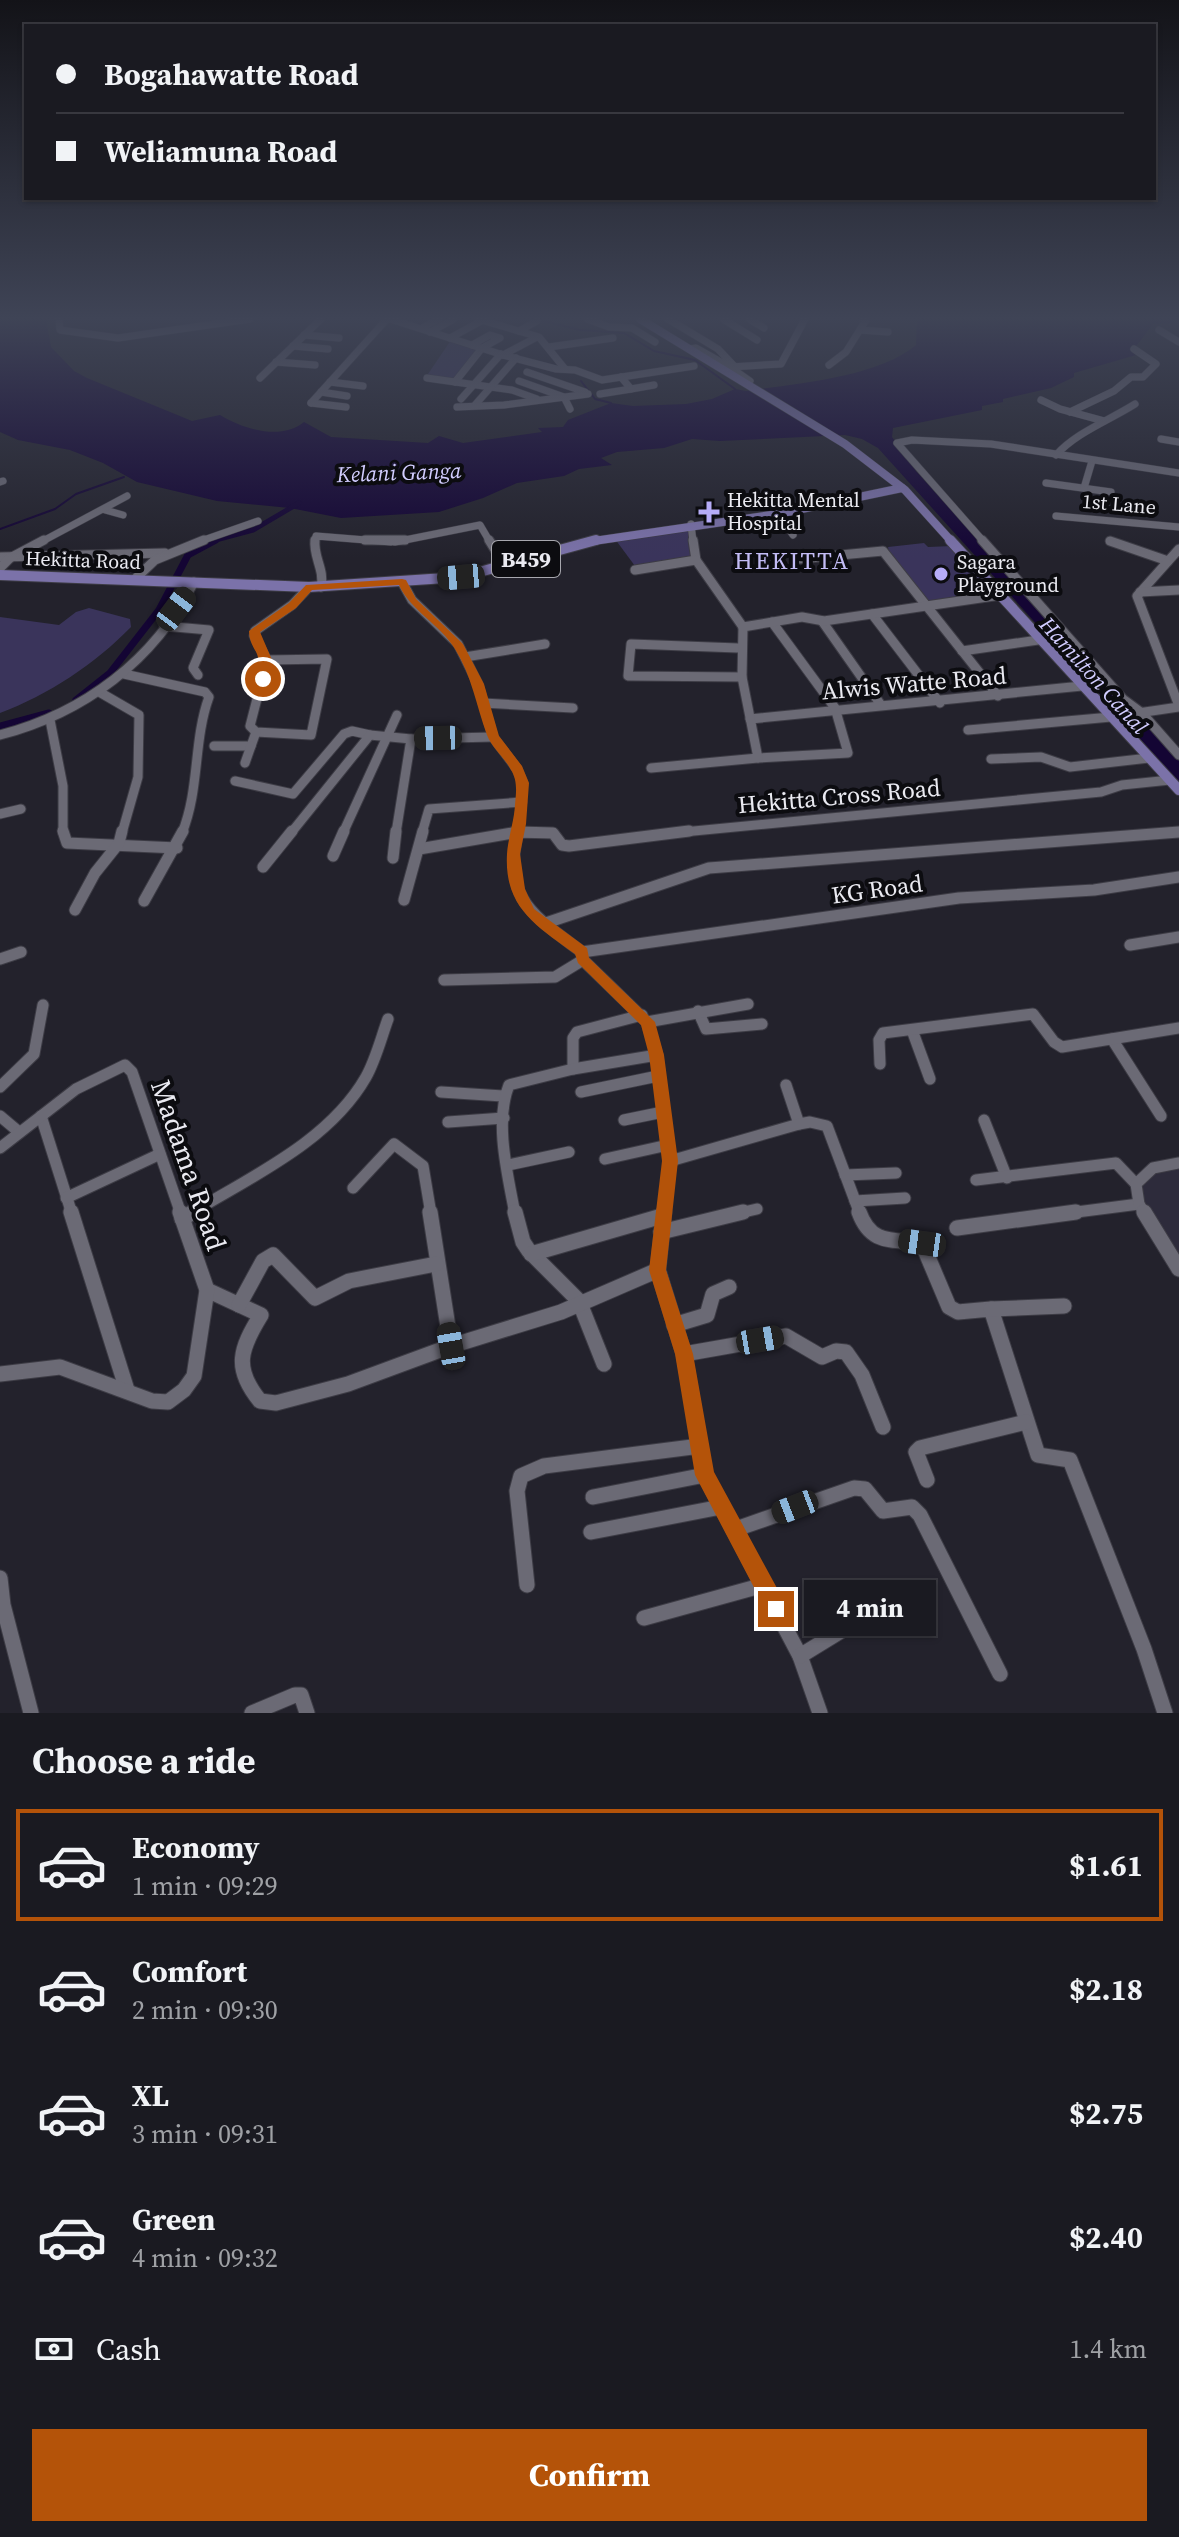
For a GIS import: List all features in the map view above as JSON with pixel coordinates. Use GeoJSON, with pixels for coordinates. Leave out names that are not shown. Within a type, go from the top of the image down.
{"type":"FeatureCollection","features":[{"type":"Feature","properties":{"kind":"main road"},"geometry":{"type":"LineString","coordinates":[[773,399],[835,438],[905,490],[1038,640],[1179,790]]}},
{"type":"Feature","properties":{"kind":"main road","name":"B459"},"geometry":{"type":"LineString","coordinates":[[193,582],[321,587],[461,577],[576,544],[691,524],[778,514],[905,490]]}},
{"type":"Feature","properties":{"kind":"main road","name":"Hekitta Road"},"geometry":{"type":"LineString","coordinates":[[0,575],[193,582]]}},
{"type":"Feature","properties":{"kind":"street"},"geometry":{"type":"LineString","coordinates":[[315,399],[311,403],[346,407]]}},
{"type":"Feature","properties":{"kind":"street"},"geometry":{"type":"LineString","coordinates":[[462,399],[459,403],[489,406],[548,399]]}},
{"type":"Feature","properties":{"kind":"street"},"geometry":{"type":"LineString","coordinates":[[475,405],[481,399]]}},
{"type":"Feature","properties":{"kind":"street"},"geometry":{"type":"LineString","coordinates":[[535,399],[539,400]]}},
{"type":"Feature","properties":{"kind":"street"},"geometry":{"type":"LineString","coordinates":[[565,399],[570,409]]}},
{"type":"Feature","properties":{"kind":"street"},"geometry":{"type":"LineString","coordinates":[[1070,412],[1097,399]]}},
{"type":"Feature","properties":{"kind":"street"},"geometry":{"type":"LineString","coordinates":[[1041,400],[1104,421]]}},
{"type":"Feature","properties":{"kind":"street"},"geometry":{"type":"LineString","coordinates":[[316,413],[323,404]]}},
{"type":"Feature","properties":{"kind":"street"},"geometry":{"type":"LineString","coordinates":[[1056,455],[1072,438],[1093,430],[1135,404]]}},
{"type":"Feature","properties":{"kind":"street"},"geometry":{"type":"LineString","coordinates":[[925,430],[941,441]]}},
{"type":"Feature","properties":{"kind":"street"},"geometry":{"type":"LineString","coordinates":[[1161,439],[1179,442]]}},
{"type":"Feature","properties":{"kind":"street"},"geometry":{"type":"LineString","coordinates":[[1179,473],[991,444],[897,441],[1123,699],[1142,713],[1179,755]]}},
{"type":"Feature","properties":{"kind":"street"},"geometry":{"type":"LineString","coordinates":[[1084,488],[1092,461]]}},
{"type":"Feature","properties":{"kind":"street"},"geometry":{"type":"LineString","coordinates":[[1046,483],[1111,492]]}},
{"type":"Feature","properties":{"kind":"street"},"geometry":{"type":"LineString","coordinates":[[0,568],[10,558],[127,496]]}},
{"type":"Feature","properties":{"kind":"street"},"geometry":{"type":"LineString","coordinates":[[105,510],[123,515]]}},
{"type":"Feature","properties":{"kind":"street"},"geometry":{"type":"LineString","coordinates":[[778,514],[793,535]]}},
{"type":"Feature","properties":{"kind":"street","name":"1st Lane"},"geometry":{"type":"LineString","coordinates":[[1056,516],[1179,527]]}},
{"type":"Feature","properties":{"kind":"street"},"geometry":{"type":"LineString","coordinates":[[135,579],[138,570],[148,564],[196,542],[258,521]]}},
{"type":"Feature","properties":{"kind":"street"},"geometry":{"type":"LineString","coordinates":[[691,524],[696,560],[743,627],[738,648],[758,758]]}},
{"type":"Feature","properties":{"kind":"street"},"geometry":{"type":"LineString","coordinates":[[321,587],[324,578],[313,553],[316,536],[394,542],[480,525],[505,566]]}},
{"type":"Feature","properties":{"kind":"street"},"geometry":{"type":"LineString","coordinates":[[1110,541],[1168,561]]}},
{"type":"Feature","properties":{"kind":"street"},"geometry":{"type":"LineString","coordinates":[[968,730],[1111,717],[1179,706],[1139,602],[1140,592],[1179,549]]}},
{"type":"Feature","properties":{"kind":"street"},"geometry":{"type":"LineString","coordinates":[[798,559],[883,551],[998,696]]}},
{"type":"Feature","properties":{"kind":"street"},"geometry":{"type":"LineString","coordinates":[[0,557],[165,553]]}},
{"type":"Feature","properties":{"kind":"street"},"geometry":{"type":"LineString","coordinates":[[635,570],[696,560]]}},
{"type":"Feature","properties":{"kind":"street"},"geometry":{"type":"LineString","coordinates":[[0,735],[50,720],[101,693],[124,674],[164,626],[193,582]]}},
{"type":"Feature","properties":{"kind":"street"},"geometry":{"type":"LineString","coordinates":[[402,582],[412,600],[458,644],[478,684],[493,737],[517,769],[523,783],[513,854],[518,889],[529,912],[546,923],[645,1018],[657,1055],[670,1161],[658,1270],[684,1354],[705,1475],[800,1656],[820,1713]]}},
{"type":"Feature","properties":{"kind":"street"},"geometry":{"type":"LineString","coordinates":[[267,660],[327,659],[311,735],[256,732],[250,726],[267,660],[254,636],[255,631],[292,605],[309,587]]}},
{"type":"Feature","properties":{"kind":"street"},"geometry":{"type":"LineString","coordinates":[[1140,592],[1179,590]]}},
{"type":"Feature","properties":{"kind":"street"},"geometry":{"type":"LineString","coordinates":[[743,627],[802,617],[822,621],[1001,595]]}},
{"type":"Feature","properties":{"kind":"street"},"geometry":{"type":"LineString","coordinates":[[872,614],[940,703]]}},
{"type":"Feature","properties":{"kind":"street"},"geometry":{"type":"LineString","coordinates":[[822,621],[881,705]]}},
{"type":"Feature","properties":{"kind":"street"},"geometry":{"type":"LineString","coordinates":[[651,768],[848,753],[835,708],[772,622]]}},
{"type":"Feature","properties":{"kind":"street"},"geometry":{"type":"LineString","coordinates":[[164,626],[210,630],[193,668],[198,675]]}},
{"type":"Feature","properties":{"kind":"street"},"geometry":{"type":"LineString","coordinates":[[962,651],[1038,640]]}},
{"type":"Feature","properties":{"kind":"street"},"geometry":{"type":"LineString","coordinates":[[465,657],[545,644]]}},
{"type":"Feature","properties":{"kind":"street"},"geometry":{"type":"LineString","coordinates":[[738,648],[631,644],[628,676],[742,677]]}},
{"type":"Feature","properties":{"kind":"street"},"geometry":{"type":"LineString","coordinates":[[124,674],[205,692],[209,697],[199,722],[194,794],[177,848],[144,901]]}},
{"type":"Feature","properties":{"kind":"street","name":"Alwis Watte Road"},"geometry":{"type":"LineString","coordinates":[[750,719],[835,708],[940,703],[1082,686]]}},
{"type":"Feature","properties":{"kind":"street"},"geometry":{"type":"LineString","coordinates":[[75,910],[95,873],[119,843],[138,777],[139,715],[101,693]]}},
{"type":"Feature","properties":{"kind":"street"},"geometry":{"type":"LineString","coordinates":[[483,703],[573,708]]}},
{"type":"Feature","properties":{"kind":"street"},"geometry":{"type":"LineString","coordinates":[[333,856],[397,715]]}},
{"type":"Feature","properties":{"kind":"street"},"geometry":{"type":"LineString","coordinates":[[50,720],[63,786],[63,838],[67,843],[177,848]]}},
{"type":"Feature","properties":{"kind":"street"},"geometry":{"type":"LineString","coordinates":[[235,781],[293,794],[344,734],[352,731],[384,738],[493,737]]}},
{"type":"Feature","properties":{"kind":"street"},"geometry":{"type":"LineString","coordinates":[[245,763],[256,732]]}},
{"type":"Feature","properties":{"kind":"street"},"geometry":{"type":"LineString","coordinates":[[263,867],[370,735]]}},
{"type":"Feature","properties":{"kind":"street"},"geometry":{"type":"LineString","coordinates":[[393,858],[399,799],[411,739]]}},
{"type":"Feature","properties":{"kind":"street"},"geometry":{"type":"LineString","coordinates":[[214,746],[251,746]]}},
{"type":"Feature","properties":{"kind":"street"},"geometry":{"type":"LineString","coordinates":[[991,759],[1041,757],[1070,767],[1149,758]]}},
{"type":"Feature","properties":{"kind":"street","name":"Hekitta Cross Road"},"geometry":{"type":"LineString","coordinates":[[419,849],[518,832],[553,833],[562,845],[569,846],[720,827],[1101,792],[1122,785],[1170,780]]}},
{"type":"Feature","properties":{"kind":"street"},"geometry":{"type":"LineString","coordinates":[[404,900],[429,809],[522,802]]}},
{"type":"Feature","properties":{"kind":"street"},"geometry":{"type":"LineString","coordinates":[[0,814],[21,809]]}},
{"type":"Feature","properties":{"kind":"street"},"geometry":{"type":"LineString","coordinates":[[546,923],[709,868],[1179,832]]}},
{"type":"Feature","properties":{"kind":"street","name":"KG Road"},"geometry":{"type":"LineString","coordinates":[[444,980],[555,977],[582,956],[959,898],[1094,890],[1179,877]]}},
{"type":"Feature","properties":{"kind":"street"},"geometry":{"type":"LineString","coordinates":[[1130,945],[1179,937]]}},
{"type":"Feature","properties":{"kind":"street"},"geometry":{"type":"LineString","coordinates":[[0,959],[21,952]]}},
{"type":"Feature","properties":{"kind":"street"},"geometry":{"type":"LineString","coordinates":[[573,1069],[573,1038],[577,1032],[645,1018],[748,1004]]}},
{"type":"Feature","properties":{"kind":"street"},"geometry":{"type":"LineString","coordinates":[[0,1087],[34,1054],[43,1005]]}},
{"type":"Feature","properties":{"kind":"street"},"geometry":{"type":"LineString","coordinates":[[698,1011],[706,1029],[762,1024]]}},
{"type":"Feature","properties":{"kind":"street"},"geometry":{"type":"LineString","coordinates":[[880,1064],[879,1040],[883,1033],[1033,1014],[1054,1042],[1062,1047],[1179,1028]]}},
{"type":"Feature","properties":{"kind":"street"},"geometry":{"type":"LineString","coordinates":[[182,1219],[310,1138],[337,1114],[364,1081],[388,1019]]}},
{"type":"Feature","properties":{"kind":"street"},"geometry":{"type":"LineString","coordinates":[[912,1030],[930,1079]]}},
{"type":"Feature","properties":{"kind":"street"},"geometry":{"type":"LineString","coordinates":[[1112,1039],[1161,1116]]}},
{"type":"Feature","properties":{"kind":"street"},"geometry":{"type":"LineString","coordinates":[[604,1364],[579,1302],[531,1254],[521,1239],[508,1165],[503,1096],[509,1085],[573,1069],[657,1055]]}},
{"type":"Feature","properties":{"kind":"street","name":"Madama Road"},"geometry":{"type":"LineString","coordinates":[[0,1148],[76,1089],[125,1065],[132,1072],[207,1290]]}},
{"type":"Feature","properties":{"kind":"street"},"geometry":{"type":"LineString","coordinates":[[581,1092],[658,1076]]}},
{"type":"Feature","properties":{"kind":"street"},"geometry":{"type":"LineString","coordinates":[[786,1085],[799,1124]]}},
{"type":"Feature","properties":{"kind":"street"},"geometry":{"type":"LineString","coordinates":[[441,1092],[503,1096]]}},
{"type":"Feature","properties":{"kind":"street"},"geometry":{"type":"LineString","coordinates":[[624,1120],[663,1112]]}},
{"type":"Feature","properties":{"kind":"street"},"geometry":{"type":"LineString","coordinates":[[0,1116],[19,1132]]}},
{"type":"Feature","properties":{"kind":"street"},"geometry":{"type":"LineString","coordinates":[[41,1116],[127,1390]]}},
{"type":"Feature","properties":{"kind":"street"},"geometry":{"type":"LineString","coordinates":[[448,1122],[504,1118]]}},
{"type":"Feature","properties":{"kind":"street"},"geometry":{"type":"LineString","coordinates":[[984,1120],[1007,1178]]}},
{"type":"Feature","properties":{"kind":"street"},"geometry":{"type":"LineString","coordinates":[[670,1161],[799,1124],[810,1122],[827,1126],[865,1228],[873,1236],[922,1243],[949,1307],[958,1312],[1064,1306]]}},
{"type":"Feature","properties":{"kind":"street"},"geometry":{"type":"LineString","coordinates":[[353,1188],[394,1144],[423,1166],[451,1346]]}},
{"type":"Feature","properties":{"kind":"street"},"geometry":{"type":"LineString","coordinates":[[605,1159],[668,1145]]}},
{"type":"Feature","properties":{"kind":"street"},"geometry":{"type":"LineString","coordinates":[[508,1165],[569,1152]]}},
{"type":"Feature","properties":{"kind":"street"},"geometry":{"type":"LineString","coordinates":[[66,1198],[160,1154]]}},
{"type":"Feature","properties":{"kind":"street"},"geometry":{"type":"LineString","coordinates":[[976,1180],[1116,1163],[1136,1184],[1139,1204],[1179,1269]]}},
{"type":"Feature","properties":{"kind":"street"},"geometry":{"type":"LineString","coordinates":[[1136,1184],[1153,1168],[1179,1163]]}},
{"type":"Feature","properties":{"kind":"street"},"geometry":{"type":"LineString","coordinates":[[845,1175],[896,1173]]}},
{"type":"Feature","properties":{"kind":"street"},"geometry":{"type":"LineString","coordinates":[[855,1201],[905,1198]]}},
{"type":"Feature","properties":{"kind":"street"},"geometry":{"type":"LineString","coordinates":[[957,1228],[1139,1204]]}},
{"type":"Feature","properties":{"kind":"street"},"geometry":{"type":"LineString","coordinates":[[661,1232],[757,1209]]}},
{"type":"Feature","properties":{"kind":"street"},"geometry":{"type":"LineString","coordinates":[[531,1254],[662,1216]]}},
{"type":"Feature","properties":{"kind":"street"},"geometry":{"type":"LineString","coordinates":[[239,1305],[263,1261],[273,1255],[315,1298],[336,1285],[436,1264]]}},
{"type":"Feature","properties":{"kind":"street"},"geometry":{"type":"LineString","coordinates":[[0,1374],[60,1367],[152,1401],[168,1402],[184,1390],[194,1376],[207,1290],[261,1315],[245,1338],[240,1367],[246,1386],[260,1401],[276,1403],[348,1384],[451,1346],[561,1312],[658,1270]]}},
{"type":"Feature","properties":{"kind":"street"},"geometry":{"type":"LineString","coordinates":[[674,1325],[707,1315],[713,1294],[729,1287]]}},
{"type":"Feature","properties":{"kind":"street"},"geometry":{"type":"LineString","coordinates":[[991,1309],[1038,1455],[1070,1460],[1144,1649],[1165,1713]]}},
{"type":"Feature","properties":{"kind":"street"},"geometry":{"type":"LineString","coordinates":[[684,1354],[786,1336],[822,1357],[835,1351],[845,1351],[854,1360],[883,1427]]}},
{"type":"Feature","properties":{"kind":"street"},"geometry":{"type":"LineString","coordinates":[[927,1480],[916,1452],[920,1448],[1026,1422]]}},
{"type":"Feature","properties":{"kind":"street"},"geometry":{"type":"LineString","coordinates":[[527,1585],[517,1491],[521,1476],[544,1466],[700,1446]]}},
{"type":"Feature","properties":{"kind":"street"},"geometry":{"type":"LineString","coordinates":[[593,1497],[705,1475]]}},
{"type":"Feature","properties":{"kind":"street"},"geometry":{"type":"LineString","coordinates":[[736,1529],[854,1488],[865,1489],[883,1511],[912,1507],[920,1515],[1000,1674]]}},
{"type":"Feature","properties":{"kind":"street"},"geometry":{"type":"LineString","coordinates":[[591,1532],[721,1507]]}},
{"type":"Feature","properties":{"kind":"street"},"geometry":{"type":"LineString","coordinates":[[0,1578],[3,1605],[31,1713]]}},
{"type":"Feature","properties":{"kind":"street"},"geometry":{"type":"LineString","coordinates":[[644,1618],[764,1585]]}},
{"type":"Feature","properties":{"kind":"street"},"geometry":{"type":"LineString","coordinates":[[800,1656],[888,1602]]}},
{"type":"Feature","properties":{"kind":"street"},"geometry":{"type":"LineString","coordinates":[[252,1713],[295,1695],[301,1695],[307,1713]]}},
{"type":"Feature","properties":{"kind":"shaded area"},"geometry":{"type":"Polygon","coordinates":[[[687,526],[692,557],[635,566],[615,539],[687,526]]]}},
{"type":"Feature","properties":{"kind":"shaded area","name":"Sagara Playground"},"geometry":{"type":"Polygon","coordinates":[[[924,543],[928,547],[952,546],[996,594],[927,603],[889,553],[888,547],[924,543]]]}},
{"type":"Feature","properties":{"kind":"shaded area"},"geometry":{"type":"Polygon","coordinates":[[[89,608],[130,619],[131,627],[102,654],[70,677],[0,713],[0,617],[59,625],[76,612],[89,608]]]}},
{"type":"Feature","properties":{"kind":"shaded area"},"geometry":{"type":"Polygon","coordinates":[[[1179,1168],[1179,1260],[1144,1203],[1141,1187],[1143,1179],[1157,1172],[1179,1168]]]}},
{"type":"Feature","properties":{"kind":"water"},"geometry":{"type":"Polygon","coordinates":[[[0,399],[138,399],[192,421],[220,415],[262,431],[284,431],[304,422],[331,437],[428,443],[439,436],[463,443],[542,432],[538,428],[563,427],[568,420],[611,403],[633,406],[686,404],[712,399],[1003,399],[1003,402],[982,406],[982,410],[893,428],[892,437],[916,471],[1179,761],[1179,782],[878,448],[862,439],[845,435],[720,441],[692,439],[664,448],[617,452],[601,458],[612,465],[517,483],[439,512],[341,518],[290,508],[217,501],[137,482],[103,463],[70,450],[18,440],[0,432],[0,399]]]}},
{"type":"Feature","properties":{"kind":"waterway"},"geometry":{"type":"LineString","coordinates":[[595,399],[611,403]]}},
{"type":"Feature","properties":{"kind":"waterway"},"geometry":{"type":"LineString","coordinates":[[0,529],[55,509],[76,494],[124,477]]}},
{"type":"Feature","properties":{"kind":"waterway"},"geometry":{"type":"LineString","coordinates":[[208,542],[253,530],[299,503]]}},
{"type":"Feature","properties":{"kind":"waterway"},"geometry":{"type":"LineString","coordinates":[[76,700],[110,673],[159,610],[188,555],[216,540]]}},
{"type":"Feature","properties":{"kind":"waterway"},"geometry":{"type":"LineString","coordinates":[[0,726],[49,713]]}},
{"type":"Feature","properties":{"kind":"place","name":"Hekitta Mental Hospital"},"geometry":{"type":"Point","coordinates":[709,512]}},
{"type":"Feature","properties":{"kind":"place","name":"Sagara Playground"},"geometry":{"type":"Point","coordinates":[941,574]}},
{"type":"Feature","properties":{"kind":"district","name":"HEKITTA"},"geometry":{"type":"Point","coordinates":[792,560]}},
{"type":"Feature","properties":{"kind":"route"},"geometry":{"type":"LineString","coordinates":[[263,679],[267,660],[254,636],[255,631],[301,599],[309,587],[402,582],[412,600],[458,644],[478,684],[493,737],[517,769],[523,783],[520,824],[513,854],[518,889],[529,912],[582,952],[583,960],[647,1022],[657,1055],[670,1161],[658,1270],[684,1354],[705,1475],[776,1609]]}},
{"type":"Feature","properties":{"kind":"water label","name":"Kelani Ganga"},"geometry":{"type":"Point","coordinates":[399,472]}},
{"type":"Feature","properties":{"kind":"water label","name":"Hamilton Canal"},"geometry":{"type":"Point","coordinates":[1094,675]}}]}
